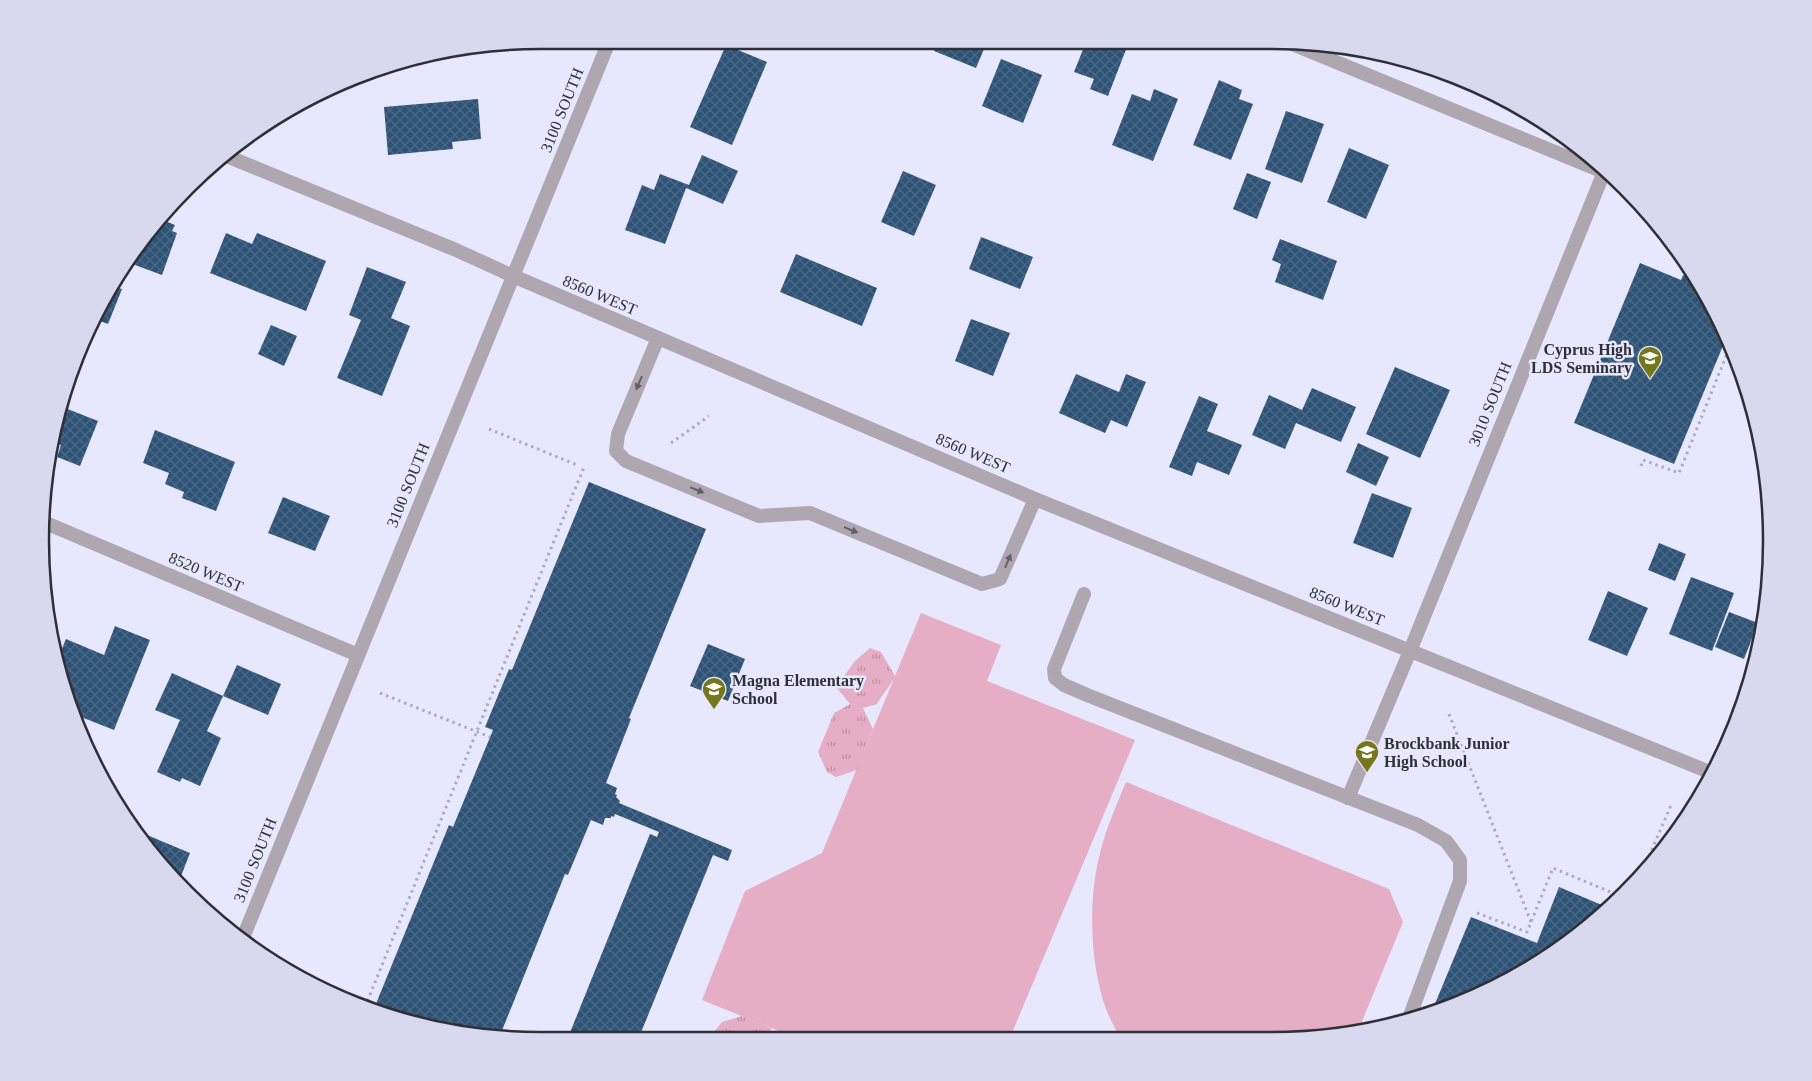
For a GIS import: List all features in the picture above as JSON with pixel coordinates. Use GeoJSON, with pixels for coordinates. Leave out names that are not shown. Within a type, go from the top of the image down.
{"type":"FeatureCollection","features":[{"type":"Feature","properties":{"kind":"street","name":"3100 SOUTH"},"geometry":{"type":"LineString","coordinates":[[245,934],[606,49]]}},
{"type":"Feature","properties":{"kind":"street"},"geometry":{"type":"LineString","coordinates":[[1308,50],[1590,166]]}},
{"type":"Feature","properties":{"kind":"street","name":"8560 WEST"},"geometry":{"type":"LineString","coordinates":[[231,159],[456,250],[1034,499],[1706,771]]}},
{"type":"Feature","properties":{"kind":"street","name":"3010 SOUTH"},"geometry":{"type":"LineString","coordinates":[[1348,798],[1604,179]]}},
{"type":"Feature","properties":{"kind":"street"},"geometry":{"type":"LineString","coordinates":[[658,338],[618,434],[616,451],[626,461],[759,516],[810,513],[982,584],[1000,579],[1034,499]]}},
{"type":"Feature","properties":{"kind":"street","name":"8520 WEST"},"geometry":{"type":"LineString","coordinates":[[49,525],[358,655]]}},
{"type":"Feature","properties":{"kind":"street"},"geometry":{"type":"LineString","coordinates":[[1084,594],[1054,669],[1055,678],[1086,695],[1425,829],[1446,841],[1460,860],[1460,881],[1412,1011]]}},
{"type":"Feature","properties":{"kind":"path"},"geometry":{"type":"LineString","coordinates":[[1640,466],[1643,460],[1679,473],[1727,354]]}},
{"type":"Feature","properties":{"kind":"path"},"geometry":{"type":"LineString","coordinates":[[671,443],[709,416]]}},
{"type":"Feature","properties":{"kind":"path"},"geometry":{"type":"LineString","coordinates":[[489,429],[577,465]]}},
{"type":"Feature","properties":{"kind":"path"},"geometry":{"type":"LineString","coordinates":[[367,1000],[584,467]]}},
{"type":"Feature","properties":{"kind":"path"},"geometry":{"type":"LineString","coordinates":[[380,693],[490,737]]}},
{"type":"Feature","properties":{"kind":"path"},"geometry":{"type":"LineString","coordinates":[[1449,714],[1531,922]]}},
{"type":"Feature","properties":{"kind":"path"},"geometry":{"type":"LineString","coordinates":[[1650,855],[1672,803]]}},
{"type":"Feature","properties":{"kind":"path"},"geometry":{"type":"LineString","coordinates":[[1477,913],[1527,932],[1553,868],[1613,893]]}},
{"type":"Feature","properties":{"kind":"green space"},"geometry":{"type":"Polygon","coordinates":[[[921,613],[1001,645],[987,681],[1135,740],[1012,1032],[781,1032],[702,1000],[745,891],[822,853],[921,613]]]}},
{"type":"Feature","properties":{"kind":"green space"},"geometry":{"type":"Polygon","coordinates":[[[870,648],[881,652],[895,676],[877,704],[863,708],[873,729],[857,770],[836,777],[827,772],[818,752],[834,713],[850,704],[836,687],[855,661],[870,648]]]}},
{"type":"Feature","properties":{"kind":"green space"},"geometry":{"type":"Polygon","coordinates":[[[1126,782],[1389,889],[1403,922],[1361,1024],[1304,1031],[1117,1032],[1108,1013],[1101,991],[1092,934],[1095,875],[1101,847],[1126,782]]]}},
{"type":"Feature","properties":{"kind":"green space"},"geometry":{"type":"Polygon","coordinates":[[[742,1016],[771,1028],[771,1032],[714,1032],[722,1022],[742,1016]]]}},
{"type":"Feature","properties":{"kind":"building"},"geometry":{"type":"Polygon","coordinates":[[[724,49],[736,49],[767,62],[732,145],[690,127],[724,49]]]}},
{"type":"Feature","properties":{"kind":"building"},"geometry":{"type":"Polygon","coordinates":[[[935,49],[984,49],[976,68],[934,51],[935,49]]]}},
{"type":"Feature","properties":{"kind":"building"},"geometry":{"type":"Polygon","coordinates":[[[1083,49],[1126,49],[1108,96],[1090,89],[1094,79],[1074,72],[1083,49]]]}},
{"type":"Feature","properties":{"kind":"building"},"geometry":{"type":"Polygon","coordinates":[[[1001,59],[1042,75],[1023,123],[982,106],[1001,59]]]}},
{"type":"Feature","properties":{"kind":"building"},"geometry":{"type":"Polygon","coordinates":[[[1219,80],[1242,90],[1239,99],[1253,104],[1231,160],[1193,145],[1219,80]]]}},
{"type":"Feature","properties":{"kind":"building"},"geometry":{"type":"Polygon","coordinates":[[[1154,89],[1178,99],[1153,161],[1112,145],[1132,94],[1150,101],[1154,89]]]}},
{"type":"Feature","properties":{"kind":"building"},"geometry":{"type":"Polygon","coordinates":[[[478,99],[481,139],[452,142],[453,149],[388,155],[384,107],[478,99]]]}},
{"type":"Feature","properties":{"kind":"building"},"geometry":{"type":"Polygon","coordinates":[[[1286,111],[1324,124],[1302,183],[1265,169],[1286,111]]]}},
{"type":"Feature","properties":{"kind":"building"},"geometry":{"type":"Polygon","coordinates":[[[1349,148],[1389,165],[1366,219],[1327,202],[1349,148]]]}},
{"type":"Feature","properties":{"kind":"building"},"geometry":{"type":"Polygon","coordinates":[[[702,155],[738,171],[723,204],[686,188],[665,244],[625,230],[642,185],[654,190],[660,174],[689,185],[702,155]]]}},
{"type":"Feature","properties":{"kind":"building"},"geometry":{"type":"Polygon","coordinates":[[[903,171],[936,185],[914,236],[881,222],[903,171]]]}},
{"type":"Feature","properties":{"kind":"building"},"geometry":{"type":"Polygon","coordinates":[[[1247,173],[1271,182],[1257,219],[1233,209],[1247,173]]]}},
{"type":"Feature","properties":{"kind":"building"},"geometry":{"type":"Polygon","coordinates":[[[166,222],[175,225],[172,231],[177,233],[162,275],[134,264],[166,222]]]}},
{"type":"Feature","properties":{"kind":"building"},"geometry":{"type":"Polygon","coordinates":[[[226,233],[252,244],[257,233],[326,261],[306,311],[210,273],[226,233]]]}},
{"type":"Feature","properties":{"kind":"building"},"geometry":{"type":"Polygon","coordinates":[[[981,237],[1033,257],[1020,289],[969,269],[981,237]]]}},
{"type":"Feature","properties":{"kind":"building"},"geometry":{"type":"Polygon","coordinates":[[[1280,239],[1337,261],[1323,300],[1275,282],[1281,264],[1272,260],[1280,239]]]}},
{"type":"Feature","properties":{"kind":"building"},"geometry":{"type":"Polygon","coordinates":[[[796,254],[877,288],[862,326],[780,292],[796,254]]]}},
{"type":"Feature","properties":{"kind":"building","name":"Cyprus High LDS Seminary"},"geometry":{"type":"Polygon","coordinates":[[[1640,263],[1681,280],[1683,275],[1685,276],[1713,323],[1723,345],[1674,464],[1574,423],[1640,263]]]}},
{"type":"Feature","properties":{"kind":"building"},"geometry":{"type":"Polygon","coordinates":[[[367,267],[406,282],[391,318],[410,326],[382,396],[337,378],[361,320],[349,315],[367,267]]]}},
{"type":"Feature","properties":{"kind":"building"},"geometry":{"type":"Polygon","coordinates":[[[119,288],[122,289],[108,324],[100,321],[119,288]]]}},
{"type":"Feature","properties":{"kind":"building"},"geometry":{"type":"Polygon","coordinates":[[[971,319],[1010,333],[993,376],[955,361],[971,319]]]}},
{"type":"Feature","properties":{"kind":"building"},"geometry":{"type":"Polygon","coordinates":[[[271,325],[297,336],[284,366],[258,354],[271,325]]]}},
{"type":"Feature","properties":{"kind":"building"},"geometry":{"type":"Polygon","coordinates":[[[1395,367],[1450,390],[1420,458],[1366,434],[1395,367]]]}},
{"type":"Feature","properties":{"kind":"building"},"geometry":{"type":"Polygon","coordinates":[[[1076,374],[1119,392],[1126,374],[1146,382],[1127,427],[1111,420],[1105,433],[1059,413],[1076,374]]]}},
{"type":"Feature","properties":{"kind":"building"},"geometry":{"type":"Polygon","coordinates":[[[1312,388],[1356,407],[1341,442],[1296,423],[1285,449],[1252,435],[1269,395],[1302,410],[1312,388]]]}},
{"type":"Feature","properties":{"kind":"building"},"geometry":{"type":"Polygon","coordinates":[[[1199,396],[1218,404],[1207,431],[1242,445],[1229,475],[1197,462],[1192,476],[1169,467],[1199,396]]]}},
{"type":"Feature","properties":{"kind":"building"},"geometry":{"type":"Polygon","coordinates":[[[67,409],[98,421],[80,466],[57,457],[61,445],[58,444],[67,409]]]}},
{"type":"Feature","properties":{"kind":"building"},"geometry":{"type":"Polygon","coordinates":[[[155,430],[235,462],[216,511],[182,498],[184,492],[165,484],[169,473],[143,463],[155,430]]]}},
{"type":"Feature","properties":{"kind":"building"},"geometry":{"type":"Polygon","coordinates":[[[1358,443],[1389,457],[1376,486],[1346,472],[1358,443]]]}},
{"type":"Feature","properties":{"kind":"building"},"geometry":{"type":"Polygon","coordinates":[[[589,482],[706,529],[629,718],[631,719],[606,783],[617,788],[615,794],[620,801],[619,803],[732,850],[728,861],[713,855],[641,1032],[570,1032],[650,834],[657,837],[659,832],[615,814],[614,817],[605,818],[603,825],[591,820],[568,875],[565,874],[502,1030],[445,1023],[376,1004],[449,825],[453,827],[493,730],[485,727],[509,669],[512,670],[589,482]]]}},
{"type":"Feature","properties":{"kind":"building"},"geometry":{"type":"Polygon","coordinates":[[[1372,493],[1412,508],[1393,558],[1353,543],[1372,493]]]}},
{"type":"Feature","properties":{"kind":"building"},"geometry":{"type":"Polygon","coordinates":[[[283,497],[330,516],[315,551],[268,533],[283,497]]]}},
{"type":"Feature","properties":{"kind":"building"},"geometry":{"type":"Polygon","coordinates":[[[1659,543],[1686,554],[1675,581],[1648,570],[1659,543]]]}},
{"type":"Feature","properties":{"kind":"building"},"geometry":{"type":"Polygon","coordinates":[[[1691,577],[1734,593],[1712,651],[1669,634],[1691,577]]]}},
{"type":"Feature","properties":{"kind":"building"},"geometry":{"type":"Polygon","coordinates":[[[1608,591],[1648,608],[1627,656],[1588,640],[1608,591]]]}},
{"type":"Feature","properties":{"kind":"building"},"geometry":{"type":"Polygon","coordinates":[[[1729,612],[1756,622],[1744,659],[1715,647],[1729,612]]]}},
{"type":"Feature","properties":{"kind":"building"},"geometry":{"type":"Polygon","coordinates":[[[115,626],[150,640],[114,730],[82,717],[61,650],[66,639],[104,655],[115,626]]]}},
{"type":"Feature","properties":{"kind":"building"},"geometry":{"type":"Polygon","coordinates":[[[708,644],[745,659],[728,701],[690,686],[708,644]]]}},
{"type":"Feature","properties":{"kind":"building"},"geometry":{"type":"Polygon","coordinates":[[[237,665],[281,684],[268,715],[223,696],[237,665]]]}},
{"type":"Feature","properties":{"kind":"building"},"geometry":{"type":"Polygon","coordinates":[[[172,673],[223,696],[207,731],[221,738],[200,786],[182,778],[180,782],[157,772],[180,720],[155,710],[172,673]]]}},
{"type":"Feature","properties":{"kind":"building"},"geometry":{"type":"Polygon","coordinates":[[[147,835],[190,853],[181,876],[171,865],[147,835]]]}},
{"type":"Feature","properties":{"kind":"building"},"geometry":{"type":"Polygon","coordinates":[[[1559,887],[1601,905],[1571,931],[1517,966],[1489,982],[1435,1004],[1471,917],[1537,943],[1559,887]]]}},
{"type":"Feature","properties":{"kind":"place","name":"Cyprus High LDS Seminary"},"geometry":{"type":"Point","coordinates":[1650,379]}},
{"type":"Feature","properties":{"kind":"place","name":"Magna Elementary School"},"geometry":{"type":"Point","coordinates":[714,710]}},
{"type":"Feature","properties":{"kind":"place","name":"Brockbank Junior High School"},"geometry":{"type":"Point","coordinates":[1367,773]}}]}
